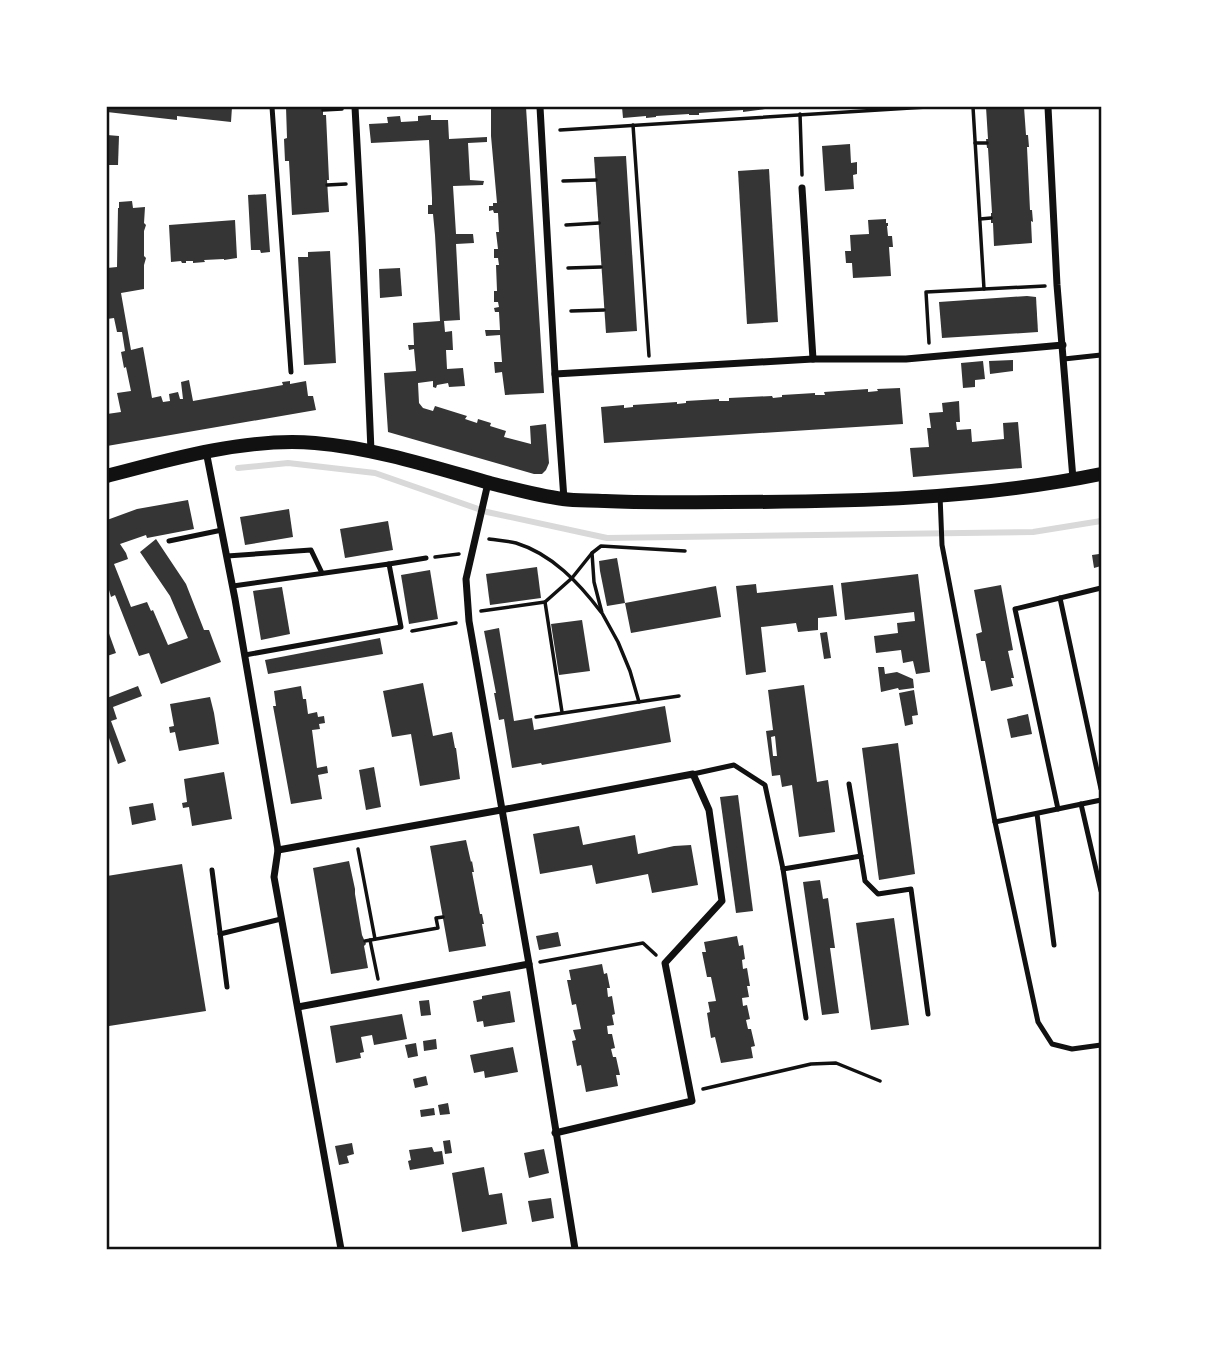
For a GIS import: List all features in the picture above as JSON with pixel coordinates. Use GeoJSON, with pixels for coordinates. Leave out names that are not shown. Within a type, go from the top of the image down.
{"type":"FeatureCollection","features":[{"type":"Feature","properties":{"kind":"main road"},"geometry":{"type":"LineString","coordinates":[[107,476],[206,452],[285,442],[315,443],[371,452],[528,493],[565,499],[632,502],[773,502],[940,495],[1049,484],[1101,474]]}},
{"type":"Feature","properties":{"kind":"street"},"geometry":{"type":"LineString","coordinates":[[355,107],[371,452]]}},
{"type":"Feature","properties":{"kind":"street"},"geometry":{"type":"LineString","coordinates":[[540,107],[565,499]]}},
{"type":"Feature","properties":{"kind":"street"},"geometry":{"type":"LineString","coordinates":[[1048,107],[1057,285],[1073,480]]}},
{"type":"Feature","properties":{"kind":"street"},"geometry":{"type":"LineString","coordinates":[[802,188],[813,359]]}},
{"type":"Feature","properties":{"kind":"street"},"geometry":{"type":"LineString","coordinates":[[555,374],[813,359],[906,359],[1063,345]]}},
{"type":"Feature","properties":{"kind":"street"},"geometry":{"type":"LineString","coordinates":[[206,452],[245,655],[278,850],[274,877],[341,1249]]}},
{"type":"Feature","properties":{"kind":"street"},"geometry":{"type":"LineString","coordinates":[[489,482],[466,579],[469,621],[575,1249]]}},
{"type":"Feature","properties":{"kind":"street"},"geometry":{"type":"LineString","coordinates":[[278,850],[693,774],[709,810],[722,901],[666,963],[692,1101],[555,1133]]}},
{"type":"Feature","properties":{"kind":"street"},"geometry":{"type":"LineString","coordinates":[[298,1007],[529,964]]}},
{"type":"Feature","properties":{"kind":"lane"},"geometry":{"type":"LineString","coordinates":[[272,107],[291,372]]}},
{"type":"Feature","properties":{"kind":"lane"},"geometry":{"type":"LineString","coordinates":[[1064,359],[1101,355]]}},
{"type":"Feature","properties":{"kind":"lane"},"geometry":{"type":"LineString","coordinates":[[940,495],[942,545],[995,822],[1038,1022],[1052,1044],[1072,1049],[1101,1045]]}},
{"type":"Feature","properties":{"kind":"lane"},"geometry":{"type":"LineString","coordinates":[[169,541],[222,530]]}},
{"type":"Feature","properties":{"kind":"lane"},"geometry":{"type":"LineString","coordinates":[[227,556],[311,550],[322,573]]}},
{"type":"Feature","properties":{"kind":"lane"},"geometry":{"type":"LineString","coordinates":[[233,586],[426,558]]}},
{"type":"Feature","properties":{"kind":"lane"},"geometry":{"type":"LineString","coordinates":[[245,655],[401,627],[389,564]]}},
{"type":"Feature","properties":{"kind":"lane"},"geometry":{"type":"LineString","coordinates":[[1058,809],[1015,609],[1101,588]]}},
{"type":"Feature","properties":{"kind":"lane"},"geometry":{"type":"LineString","coordinates":[[1060,598],[1101,789]]}},
{"type":"Feature","properties":{"kind":"lane"},"geometry":{"type":"LineString","coordinates":[[693,774],[734,765],[765,785],[783,869],[806,1018]]}},
{"type":"Feature","properties":{"kind":"lane"},"geometry":{"type":"LineString","coordinates":[[849,784],[865,881],[878,894],[911,889],[928,1014]]}},
{"type":"Feature","properties":{"kind":"lane"},"geometry":{"type":"LineString","coordinates":[[995,822],[1101,800]]}},
{"type":"Feature","properties":{"kind":"lane"},"geometry":{"type":"LineString","coordinates":[[1081,804],[1101,891]]}},
{"type":"Feature","properties":{"kind":"lane"},"geometry":{"type":"LineString","coordinates":[[1037,814],[1054,945]]}},
{"type":"Feature","properties":{"kind":"lane"},"geometry":{"type":"LineString","coordinates":[[783,869],[861,856]]}},
{"type":"Feature","properties":{"kind":"lane"},"geometry":{"type":"LineString","coordinates":[[212,870],[227,987]]}},
{"type":"Feature","properties":{"kind":"lane"},"geometry":{"type":"LineString","coordinates":[[220,934],[281,919]]}},
{"type":"Feature","properties":{"kind":"path"},"geometry":{"type":"LineString","coordinates":[[560,130],[927,107]]}},
{"type":"Feature","properties":{"kind":"path"},"geometry":{"type":"LineString","coordinates":[[973,107],[985,289]]}},
{"type":"Feature","properties":{"kind":"path"},"geometry":{"type":"LineString","coordinates":[[323,110],[342,109]]}},
{"type":"Feature","properties":{"kind":"path"},"geometry":{"type":"LineString","coordinates":[[800,114],[802,188]]}},
{"type":"Feature","properties":{"kind":"path"},"geometry":{"type":"LineString","coordinates":[[634,125],[650,369]]}},
{"type":"Feature","properties":{"kind":"path"},"geometry":{"type":"LineString","coordinates":[[975,143],[987,143]]}},
{"type":"Feature","properties":{"kind":"path"},"geometry":{"type":"LineString","coordinates":[[563,181],[596,180]]}},
{"type":"Feature","properties":{"kind":"path"},"geometry":{"type":"LineString","coordinates":[[327,185],[346,184]]}},
{"type":"Feature","properties":{"kind":"path"},"geometry":{"type":"LineString","coordinates":[[980,219],[991,218]]}},
{"type":"Feature","properties":{"kind":"path"},"geometry":{"type":"LineString","coordinates":[[566,225],[598,223]]}},
{"type":"Feature","properties":{"kind":"path"},"geometry":{"type":"LineString","coordinates":[[568,268],[601,267]]}},
{"type":"Feature","properties":{"kind":"path"},"geometry":{"type":"LineString","coordinates":[[930,357],[926,292],[1050,285]]}},
{"type":"Feature","properties":{"kind":"path"},"geometry":{"type":"LineString","coordinates":[[571,311],[604,310]]}},
{"type":"Feature","properties":{"kind":"path"},"geometry":{"type":"LineString","coordinates":[[476,537],[516,543],[541,553],[583,589],[602,613],[618,642],[639,702]]}},
{"type":"Feature","properties":{"kind":"path"},"geometry":{"type":"LineString","coordinates":[[481,611],[545,602],[572,578],[601,546],[685,551]]}},
{"type":"Feature","properties":{"kind":"path"},"geometry":{"type":"LineString","coordinates":[[426,558],[472,553]]}},
{"type":"Feature","properties":{"kind":"path"},"geometry":{"type":"LineString","coordinates":[[592,553],[594,582],[602,613]]}},
{"type":"Feature","properties":{"kind":"path"},"geometry":{"type":"LineString","coordinates":[[545,602],[562,712]]}},
{"type":"Feature","properties":{"kind":"path"},"geometry":{"type":"LineString","coordinates":[[401,627],[409,631],[469,621]]}},
{"type":"Feature","properties":{"kind":"path"},"geometry":{"type":"LineString","coordinates":[[536,717],[679,696]]}},
{"type":"Feature","properties":{"kind":"path"},"geometry":{"type":"LineString","coordinates":[[355,836],[370,940],[381,991]]}},
{"type":"Feature","properties":{"kind":"path"},"geometry":{"type":"LineString","coordinates":[[370,940],[438,928],[436,918],[443,917]]}},
{"type":"Feature","properties":{"kind":"path"},"geometry":{"type":"LineString","coordinates":[[529,964],[643,943],[666,963]]}},
{"type":"Feature","properties":{"kind":"path"},"geometry":{"type":"LineString","coordinates":[[692,1101],[703,1088],[811,1064],[836,1063],[880,1081]]}},
{"type":"Feature","properties":{"kind":"building"},"geometry":{"type":"Polygon","coordinates":[[[107,107],[232,107],[231,122],[177,116],[177,120],[107,112],[107,107]]]}},
{"type":"Feature","properties":{"kind":"building"},"geometry":{"type":"Polygon","coordinates":[[[286,107],[323,107],[323,115],[326,115],[329,212],[292,215],[289,161],[285,161],[286,107]]]}},
{"type":"Feature","properties":{"kind":"building"},"geometry":{"type":"Polygon","coordinates":[[[491,107],[526,107],[544,393],[505,395],[502,372],[495,373],[494,362],[502,362],[500,335],[486,336],[485,330],[500,330],[499,312],[495,312],[494,308],[499,307],[498,302],[494,302],[494,291],[497,291],[496,265],[499,265],[498,258],[494,258],[494,249],[498,249],[498,213],[489,211],[489,206],[497,203],[491,107]]]}},
{"type":"Feature","properties":{"kind":"building"},"geometry":{"type":"Polygon","coordinates":[[[622,107],[765,107],[765,109],[623,118],[622,107]]]}},
{"type":"Feature","properties":{"kind":"building"},"geometry":{"type":"Polygon","coordinates":[[[986,107],[1024,107],[1029,147],[1032,243],[994,246],[986,107]]]}},
{"type":"Feature","properties":{"kind":"building"},"geometry":{"type":"Polygon","coordinates":[[[431,115],[431,120],[448,120],[449,139],[487,137],[487,142],[468,143],[470,180],[484,181],[483,185],[453,186],[456,234],[473,234],[474,243],[456,244],[460,320],[444,321],[445,332],[452,331],[453,350],[446,350],[447,369],[463,368],[465,386],[449,387],[448,383],[437,385],[436,388],[433,387],[433,381],[418,383],[419,403],[423,408],[433,411],[435,406],[467,416],[465,419],[477,423],[478,419],[491,423],[490,426],[506,431],[504,437],[531,444],[530,426],[546,424],[549,463],[542,474],[534,474],[388,432],[384,373],[416,371],[414,349],[409,350],[408,345],[414,345],[413,323],[440,321],[435,235],[433,214],[428,214],[428,205],[432,205],[429,140],[371,143],[369,124],[388,123],[387,117],[400,116],[401,122],[418,121],[418,116],[431,115]]]}},
{"type":"Feature","properties":{"kind":"building"},"geometry":{"type":"Polygon","coordinates":[[[107,135],[119,136],[118,165],[107,165],[107,135]]]}},
{"type":"Feature","properties":{"kind":"building"},"geometry":{"type":"Polygon","coordinates":[[[850,144],[851,163],[857,162],[857,174],[853,175],[854,189],[825,191],[822,146],[850,144]]]}},
{"type":"Feature","properties":{"kind":"building"},"geometry":{"type":"Polygon","coordinates":[[[626,156],[637,331],[606,333],[594,157],[626,156]]]}},
{"type":"Feature","properties":{"kind":"building"},"geometry":{"type":"Polygon","coordinates":[[[769,169],[778,322],[747,324],[738,171],[769,169]]]}},
{"type":"Feature","properties":{"kind":"building"},"geometry":{"type":"Polygon","coordinates":[[[266,194],[270,252],[261,253],[260,250],[251,250],[248,195],[266,194]]]}},
{"type":"Feature","properties":{"kind":"building"},"geometry":{"type":"Polygon","coordinates":[[[132,201],[133,208],[145,207],[144,289],[121,293],[131,350],[143,347],[152,398],[161,396],[163,402],[170,401],[169,394],[178,392],[180,399],[183,399],[181,382],[189,380],[193,401],[283,385],[282,382],[290,381],[290,384],[306,381],[308,396],[313,396],[316,410],[107,446],[107,414],[121,412],[117,393],[131,391],[121,352],[125,351],[122,332],[117,332],[114,318],[107,319],[107,268],[117,267],[119,202],[132,201]]]}},
{"type":"Feature","properties":{"kind":"building"},"geometry":{"type":"Polygon","coordinates":[[[886,219],[888,236],[892,236],[893,247],[889,247],[891,276],[853,278],[852,263],[846,263],[845,251],[851,251],[850,235],[869,234],[868,220],[886,219]]]}},
{"type":"Feature","properties":{"kind":"building"},"geometry":{"type":"Polygon","coordinates":[[[235,220],[237,258],[193,263],[171,262],[169,225],[235,220]]]}},
{"type":"Feature","properties":{"kind":"building"},"geometry":{"type":"Polygon","coordinates":[[[330,251],[336,363],[304,365],[298,257],[308,257],[308,252],[330,251]]]}},
{"type":"Feature","properties":{"kind":"building"},"geometry":{"type":"Polygon","coordinates":[[[400,268],[402,296],[380,298],[379,269],[400,268]]]}},
{"type":"Feature","properties":{"kind":"building"},"geometry":{"type":"Polygon","coordinates":[[[1036,297],[1038,332],[942,338],[939,302],[1036,297]]]}},
{"type":"Feature","properties":{"kind":"building"},"geometry":{"type":"Polygon","coordinates":[[[1013,360],[1013,371],[990,374],[989,361],[1013,360]]]}},
{"type":"Feature","properties":{"kind":"building"},"geometry":{"type":"Polygon","coordinates":[[[983,361],[985,379],[975,380],[975,387],[963,388],[961,363],[983,361]]]}},
{"type":"Feature","properties":{"kind":"building"},"geometry":{"type":"Polygon","coordinates":[[[900,388],[903,424],[604,443],[601,407],[624,405],[624,408],[686,401],[729,401],[729,398],[773,398],[815,393],[825,395],[824,392],[868,389],[868,392],[900,388]]]}},
{"type":"Feature","properties":{"kind":"building"},"geometry":{"type":"Polygon","coordinates":[[[959,401],[960,422],[956,422],[957,430],[971,429],[972,442],[1004,439],[1003,423],[1018,422],[1022,468],[913,477],[910,448],[929,447],[929,413],[943,412],[942,403],[959,401]]]}},
{"type":"Feature","properties":{"kind":"building"},"geometry":{"type":"Polygon","coordinates":[[[188,500],[194,529],[147,538],[146,535],[120,544],[128,559],[114,564],[131,607],[147,602],[168,645],[188,638],[170,596],[140,552],[156,539],[186,584],[204,630],[209,630],[221,662],[161,684],[149,653],[139,656],[115,595],[111,597],[107,583],[107,520],[137,509],[188,500]]]}},
{"type":"Feature","properties":{"kind":"building"},"geometry":{"type":"Polygon","coordinates":[[[289,509],[293,537],[245,545],[240,517],[289,509]]]}},
{"type":"Feature","properties":{"kind":"building"},"geometry":{"type":"Polygon","coordinates":[[[388,521],[393,550],[345,558],[340,529],[388,521]]]}},
{"type":"Feature","properties":{"kind":"building"},"geometry":{"type":"Polygon","coordinates":[[[1099,554],[1101,566],[1094,568],[1092,555],[1099,554]]]}},
{"type":"Feature","properties":{"kind":"building"},"geometry":{"type":"Polygon","coordinates":[[[617,558],[625,603],[607,606],[599,561],[617,558]]]}},
{"type":"Feature","properties":{"kind":"building"},"geometry":{"type":"Polygon","coordinates":[[[537,567],[541,598],[490,605],[486,574],[537,567]]]}},
{"type":"Feature","properties":{"kind":"building"},"geometry":{"type":"Polygon","coordinates":[[[430,570],[438,619],[409,624],[401,575],[430,570]]]}},
{"type":"Feature","properties":{"kind":"building"},"geometry":{"type":"Polygon","coordinates":[[[918,574],[930,672],[916,674],[913,661],[903,663],[901,650],[876,653],[874,636],[898,633],[897,623],[915,621],[914,612],[845,620],[841,583],[918,574]]]}},
{"type":"Feature","properties":{"kind":"building"},"geometry":{"type":"Polygon","coordinates":[[[756,584],[757,593],[833,585],[837,616],[818,618],[818,630],[798,632],[796,623],[761,627],[766,672],[746,675],[736,586],[756,584]]]}},
{"type":"Feature","properties":{"kind":"building"},"geometry":{"type":"Polygon","coordinates":[[[1001,585],[1013,650],[1008,651],[1014,678],[1011,678],[1013,686],[991,691],[976,634],[982,632],[974,590],[1001,585]]]}},
{"type":"Feature","properties":{"kind":"building"},"geometry":{"type":"Polygon","coordinates":[[[716,586],[721,617],[631,633],[625,603],[716,586]]]}},
{"type":"Feature","properties":{"kind":"building"},"geometry":{"type":"Polygon","coordinates":[[[282,587],[290,634],[261,640],[253,591],[282,587]]]}},
{"type":"Feature","properties":{"kind":"building"},"geometry":{"type":"Polygon","coordinates":[[[582,620],[590,671],[559,675],[551,624],[582,620]]]}},
{"type":"Feature","properties":{"kind":"building"},"geometry":{"type":"Polygon","coordinates":[[[107,628],[116,653],[107,656],[107,628]]]}},
{"type":"Feature","properties":{"kind":"building"},"geometry":{"type":"Polygon","coordinates":[[[499,628],[514,721],[532,718],[534,730],[665,706],[671,742],[512,768],[504,719],[499,720],[484,631],[499,628]]]}},
{"type":"Feature","properties":{"kind":"building"},"geometry":{"type":"Polygon","coordinates":[[[827,632],[831,658],[824,659],[820,633],[827,632]]]}},
{"type":"Feature","properties":{"kind":"building"},"geometry":{"type":"Polygon","coordinates":[[[380,638],[383,654],[268,674],[265,660],[380,638]]]}},
{"type":"Feature","properties":{"kind":"building"},"geometry":{"type":"Polygon","coordinates":[[[878,667],[884,667],[885,674],[897,672],[913,679],[914,688],[881,692],[878,667]]]}},
{"type":"Feature","properties":{"kind":"building"},"geometry":{"type":"Polygon","coordinates":[[[423,683],[433,736],[452,732],[460,779],[420,786],[411,734],[392,737],[383,691],[423,683]]]}},
{"type":"Feature","properties":{"kind":"building"},"geometry":{"type":"Polygon","coordinates":[[[804,685],[817,782],[828,780],[835,832],[799,837],[792,785],[782,787],[780,775],[772,776],[766,731],[773,730],[768,690],[804,685]],[[775,736],[771,737],[773,756],[777,756],[775,736]]]}},
{"type":"Feature","properties":{"kind":"building"},"geometry":{"type":"Polygon","coordinates":[[[138,686],[142,696],[113,707],[117,719],[111,721],[126,761],[118,764],[107,732],[107,698],[138,686]]]}},
{"type":"Feature","properties":{"kind":"building"},"geometry":{"type":"Polygon","coordinates":[[[301,686],[308,714],[317,712],[318,717],[324,716],[325,723],[319,724],[320,729],[312,730],[317,768],[327,766],[328,773],[318,775],[322,799],[291,804],[273,706],[276,706],[274,691],[301,686]]]}},
{"type":"Feature","properties":{"kind":"building"},"geometry":{"type":"Polygon","coordinates":[[[914,690],[918,715],[912,716],[913,724],[905,726],[899,693],[914,690]]]}},
{"type":"Feature","properties":{"kind":"building"},"geometry":{"type":"Polygon","coordinates":[[[210,697],[219,744],[179,751],[175,732],[170,733],[169,727],[174,726],[170,704],[210,697]]]}},
{"type":"Feature","properties":{"kind":"building"},"geometry":{"type":"Polygon","coordinates":[[[1028,714],[1032,734],[1011,738],[1007,719],[1028,714]]]}},
{"type":"Feature","properties":{"kind":"building"},"geometry":{"type":"Polygon","coordinates":[[[898,743],[915,874],[879,880],[862,748],[898,743]]]}},
{"type":"Feature","properties":{"kind":"building"},"geometry":{"type":"Polygon","coordinates":[[[374,767],[381,807],[366,810],[359,770],[374,767]]]}},
{"type":"Feature","properties":{"kind":"building"},"geometry":{"type":"Polygon","coordinates":[[[224,772],[232,819],[192,826],[189,807],[183,808],[182,803],[187,802],[184,779],[224,772]]]}},
{"type":"Feature","properties":{"kind":"building"},"geometry":{"type":"Polygon","coordinates":[[[738,795],[753,911],[736,913],[720,797],[738,795]]]}},
{"type":"Feature","properties":{"kind":"building"},"geometry":{"type":"Polygon","coordinates":[[[153,803],[156,820],[132,825],[129,807],[153,803]]]}},
{"type":"Feature","properties":{"kind":"building"},"geometry":{"type":"Polygon","coordinates":[[[579,826],[583,845],[635,835],[638,854],[691,845],[698,885],[652,893],[648,874],[596,884],[592,865],[540,874],[533,834],[579,826]]]}},
{"type":"Feature","properties":{"kind":"building"},"geometry":{"type":"Polygon","coordinates":[[[466,840],[484,924],[486,946],[449,952],[430,846],[466,840]]]}},
{"type":"Feature","properties":{"kind":"building"},"geometry":{"type":"Polygon","coordinates":[[[349,861],[362,935],[366,944],[364,946],[368,968],[331,974],[313,868],[349,861]]]}},
{"type":"Feature","properties":{"kind":"building"},"geometry":{"type":"Polygon","coordinates":[[[182,864],[206,1011],[109,1026],[107,876],[182,864]]]}},
{"type":"Feature","properties":{"kind":"building"},"geometry":{"type":"Polygon","coordinates":[[[820,880],[823,899],[828,898],[835,948],[830,948],[839,1013],[822,1015],[803,882],[820,880]]]}},
{"type":"Feature","properties":{"kind":"building"},"geometry":{"type":"Polygon","coordinates":[[[894,918],[909,1025],[871,1030],[856,923],[894,918]]]}},
{"type":"Feature","properties":{"kind":"building"},"geometry":{"type":"Polygon","coordinates":[[[558,932],[561,946],[539,950],[536,936],[558,932]]]}},
{"type":"Feature","properties":{"kind":"building"},"geometry":{"type":"Polygon","coordinates":[[[737,936],[739,946],[743,945],[743,969],[747,968],[750,986],[747,986],[749,997],[742,998],[743,1006],[747,1005],[750,1019],[746,1020],[755,1046],[751,1047],[753,1058],[721,1063],[715,1037],[711,1038],[708,1002],[716,1001],[702,952],[706,952],[704,942],[737,936]]]}},
{"type":"Feature","properties":{"kind":"building"},"geometry":{"type":"Polygon","coordinates":[[[602,964],[604,974],[607,973],[610,988],[607,988],[608,997],[612,996],[615,1014],[612,1015],[614,1025],[607,1026],[608,1034],[612,1034],[615,1048],[611,1049],[613,1057],[616,1057],[620,1075],[616,1075],[618,1086],[586,1092],[581,1065],[577,1066],[572,1041],[576,1040],[573,1030],[581,1029],[567,980],[571,980],[569,970],[602,964]]]}},
{"type":"Feature","properties":{"kind":"building"},"geometry":{"type":"Polygon","coordinates":[[[510,991],[515,1022],[484,1027],[483,1021],[477,1022],[473,1001],[482,999],[482,996],[510,991]]]}},
{"type":"Feature","properties":{"kind":"building"},"geometry":{"type":"Polygon","coordinates":[[[429,1000],[431,1015],[421,1016],[419,1001],[429,1000]]]}},
{"type":"Feature","properties":{"kind":"building"},"geometry":{"type":"Polygon","coordinates":[[[402,1014],[407,1039],[374,1045],[372,1035],[361,1037],[364,1052],[360,1053],[361,1058],[336,1063],[330,1026],[402,1014]]]}},
{"type":"Feature","properties":{"kind":"building"},"geometry":{"type":"Polygon","coordinates":[[[436,1039],[437,1049],[424,1051],[423,1041],[436,1039]]]}},
{"type":"Feature","properties":{"kind":"building"},"geometry":{"type":"Polygon","coordinates":[[[416,1043],[418,1056],[408,1058],[405,1045],[416,1043]]]}},
{"type":"Feature","properties":{"kind":"building"},"geometry":{"type":"Polygon","coordinates":[[[513,1047],[518,1072],[485,1078],[484,1071],[474,1073],[470,1055],[513,1047]]]}},
{"type":"Feature","properties":{"kind":"building"},"geometry":{"type":"Polygon","coordinates":[[[426,1076],[428,1085],[415,1088],[413,1079],[426,1076]]]}},
{"type":"Feature","properties":{"kind":"building"},"geometry":{"type":"Polygon","coordinates":[[[448,1103],[450,1114],[440,1115],[438,1105],[448,1103]]]}},
{"type":"Feature","properties":{"kind":"building"},"geometry":{"type":"Polygon","coordinates":[[[434,1108],[435,1115],[421,1117],[420,1110],[434,1108]]]}},
{"type":"Feature","properties":{"kind":"building"},"geometry":{"type":"Polygon","coordinates":[[[450,1140],[452,1153],[445,1154],[443,1141],[450,1140]]]}},
{"type":"Feature","properties":{"kind":"building"},"geometry":{"type":"Polygon","coordinates":[[[352,1143],[354,1154],[347,1156],[349,1163],[339,1165],[335,1146],[352,1143]]]}},
{"type":"Feature","properties":{"kind":"building"},"geometry":{"type":"Polygon","coordinates":[[[432,1147],[434,1152],[442,1151],[444,1164],[410,1170],[409,1150],[432,1147]]]}},
{"type":"Feature","properties":{"kind":"building"},"geometry":{"type":"Polygon","coordinates":[[[544,1149],[549,1173],[529,1178],[524,1153],[544,1149]]]}},
{"type":"Feature","properties":{"kind":"building"},"geometry":{"type":"Polygon","coordinates":[[[484,1167],[489,1195],[502,1193],[507,1224],[462,1232],[452,1173],[484,1167]]]}},
{"type":"Feature","properties":{"kind":"building"},"geometry":{"type":"Polygon","coordinates":[[[551,1198],[554,1218],[532,1222],[528,1201],[551,1198]]]}},
{"type":"Feature","properties":{"kind":"waterway"},"geometry":{"type":"LineString","coordinates":[[238,468],[288,463],[375,473],[487,512],[607,538],[1033,532],[1101,521]]}}]}
